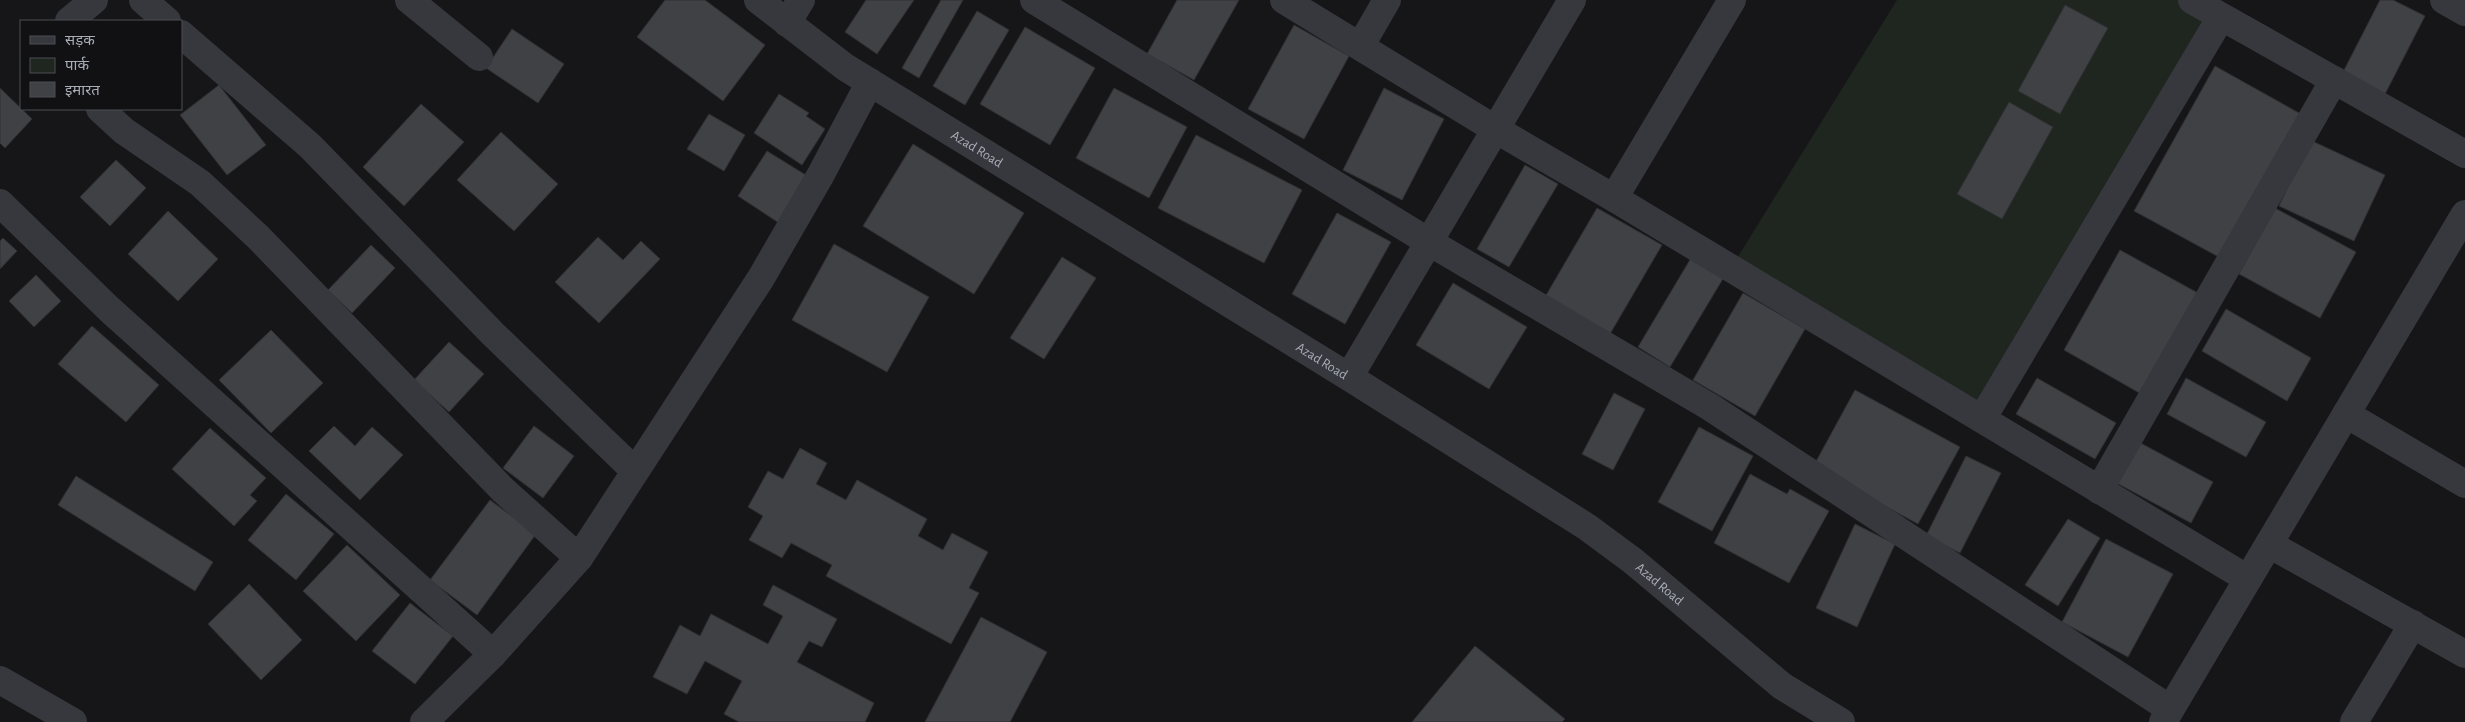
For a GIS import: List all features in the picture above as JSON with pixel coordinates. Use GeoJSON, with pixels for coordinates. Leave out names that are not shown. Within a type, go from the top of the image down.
{"type":"FeatureCollection","features":[{"type":"Feature","properties":{"kind":"street"},"geometry":{"type":"LineString","coordinates":[[70,20],[94,0]]}},
{"type":"Feature","properties":{"kind":"street"},"geometry":{"type":"LineString","coordinates":[[143,0],[166,20]]}},
{"type":"Feature","properties":{"kind":"street"},"geometry":{"type":"LineString","coordinates":[[409,0],[479,56]]}},
{"type":"Feature","properties":{"kind":"street","name":"Azad Road"},"geometry":{"type":"LineString","coordinates":[[758,0],[845,67],[1349,377],[1587,528],[1648,573],[1782,686],[1841,722]]}},
{"type":"Feature","properties":{"kind":"street"},"geometry":{"type":"LineString","coordinates":[[787,23],[801,0]]}},
{"type":"Feature","properties":{"kind":"street"},"geometry":{"type":"LineString","coordinates":[[1034,0],[1429,242],[1710,407],[2167,716],[2465,214]]}},
{"type":"Feature","properties":{"kind":"street"},"geometry":{"type":"LineString","coordinates":[[1284,0],[1495,129],[1614,198],[2248,579]]}},
{"type":"Feature","properties":{"kind":"street"},"geometry":{"type":"LineString","coordinates":[[1361,46],[1387,0]]}},
{"type":"Feature","properties":{"kind":"street"},"geometry":{"type":"LineString","coordinates":[[1349,377],[1572,0]]}},
{"type":"Feature","properties":{"kind":"street"},"geometry":{"type":"LineString","coordinates":[[1614,198],[1732,0]]}},
{"type":"Feature","properties":{"kind":"street"},"geometry":{"type":"LineString","coordinates":[[2192,0],[2465,154]]}},
{"type":"Feature","properties":{"kind":"street"},"geometry":{"type":"LineString","coordinates":[[2444,0],[2465,12]]}},
{"type":"Feature","properties":{"kind":"street"},"geometry":{"type":"LineString","coordinates":[[1982,419],[2222,17]]}},
{"type":"Feature","properties":{"kind":"street"},"geometry":{"type":"LineString","coordinates":[[182,35],[310,146],[493,334],[635,471]]}},
{"type":"Feature","properties":{"kind":"street"},"geometry":{"type":"LineString","coordinates":[[2099,490],[2334,80]]}},
{"type":"Feature","properties":{"kind":"street"},"geometry":{"type":"LineString","coordinates":[[424,722],[493,654],[579,558],[761,278],[820,176],[870,82]]}},
{"type":"Feature","properties":{"kind":"street"},"geometry":{"type":"LineString","coordinates":[[101,110],[124,130],[200,183],[258,237],[503,490],[579,558]]}},
{"type":"Feature","properties":{"kind":"street"},"geometry":{"type":"LineString","coordinates":[[0,203],[109,309],[493,654]]}},
{"type":"Feature","properties":{"kind":"street"},"geometry":{"type":"LineString","coordinates":[[2346,414],[2465,484]]}},
{"type":"Feature","properties":{"kind":"street"},"geometry":{"type":"LineString","coordinates":[[2269,544],[2465,654]]}},
{"type":"Feature","properties":{"kind":"street"},"geometry":{"type":"LineString","coordinates":[[2354,722],[2413,624]]}},
{"type":"Feature","properties":{"kind":"street"},"geometry":{"type":"LineString","coordinates":[[0,680],[73,722]]}},
{"type":"Feature","properties":{"kind":"green space"},"geometry":{"type":"Polygon","coordinates":[[[1897,0],[2181,0],[2208,15],[1977,403],[1734,263],[1897,0]]]}},
{"type":"Feature","properties":{"kind":"building"},"geometry":{"type":"Polygon","coordinates":[[[665,0],[705,0],[765,45],[723,101],[637,37],[665,0]]]}},
{"type":"Feature","properties":{"kind":"building"},"geometry":{"type":"Polygon","coordinates":[[[866,0],[914,0],[877,54],[845,32],[866,0]]]}},
{"type":"Feature","properties":{"kind":"building"},"geometry":{"type":"Polygon","coordinates":[[[941,0],[963,0],[919,78],[902,68],[941,0]]]}},
{"type":"Feature","properties":{"kind":"building"},"geometry":{"type":"Polygon","coordinates":[[[1177,0],[1239,0],[1194,80],[1147,54],[1177,0]]]}},
{"type":"Feature","properties":{"kind":"building"},"geometry":{"type":"Polygon","coordinates":[[[2380,0],[2393,0],[2425,16],[2382,100],[2340,78],[2380,0]]]}},
{"type":"Feature","properties":{"kind":"building"},"geometry":{"type":"Polygon","coordinates":[[[2065,5],[2108,28],[2060,114],[2018,91],[2065,5]]]}},
{"type":"Feature","properties":{"kind":"building"},"geometry":{"type":"Polygon","coordinates":[[[977,11],[1009,30],[965,105],[933,86],[977,11]]]}},
{"type":"Feature","properties":{"kind":"building"},"geometry":{"type":"Polygon","coordinates":[[[1294,25],[1349,56],[1304,139],[1248,109],[1294,25]]]}},
{"type":"Feature","properties":{"kind":"building"},"geometry":{"type":"Polygon","coordinates":[[[1025,27],[1095,68],[1050,145],[980,104],[1025,27]]]}},
{"type":"Feature","properties":{"kind":"building"},"geometry":{"type":"Polygon","coordinates":[[[512,29],[564,64],[538,103],[486,68],[512,29]]]}},
{"type":"Feature","properties":{"kind":"building"},"geometry":{"type":"Polygon","coordinates":[[[2215,66],[2308,118],[2228,262],[2134,211],[2215,66]]]}},
{"type":"Feature","properties":{"kind":"building"},"geometry":{"type":"Polygon","coordinates":[[[219,85],[266,145],[227,175],[180,115],[219,85]]]}},
{"type":"Feature","properties":{"kind":"building"},"geometry":{"type":"Polygon","coordinates":[[[0,88],[20,107],[20,110],[23,110],[32,119],[5,148],[0,143],[0,88]]]}},
{"type":"Feature","properties":{"kind":"building"},"geometry":{"type":"Polygon","coordinates":[[[1114,88],[1187,127],[1149,198],[1076,158],[1114,88]]]}},
{"type":"Feature","properties":{"kind":"building"},"geometry":{"type":"Polygon","coordinates":[[[1384,88],[1444,119],[1402,200],[1343,170],[1384,88]]]}},
{"type":"Feature","properties":{"kind":"building"},"geometry":{"type":"Polygon","coordinates":[[[779,94],[809,113],[806,116],[825,129],[802,165],[754,133],[779,94]]]}},
{"type":"Feature","properties":{"kind":"building"},"geometry":{"type":"Polygon","coordinates":[[[2009,102],[2053,127],[2002,219],[1957,194],[2009,102]]]}},
{"type":"Feature","properties":{"kind":"building"},"geometry":{"type":"Polygon","coordinates":[[[421,104],[464,142],[404,206],[363,167],[421,104]]]}},
{"type":"Feature","properties":{"kind":"building"},"geometry":{"type":"Polygon","coordinates":[[[709,114],[745,135],[724,171],[687,149],[709,114]]]}},
{"type":"Feature","properties":{"kind":"building"},"geometry":{"type":"Polygon","coordinates":[[[501,132],[558,184],[514,231],[457,180],[501,132]]]}},
{"type":"Feature","properties":{"kind":"building"},"geometry":{"type":"Polygon","coordinates":[[[1196,135],[1302,190],[1264,263],[1158,208],[1196,135]]]}},
{"type":"Feature","properties":{"kind":"building"},"geometry":{"type":"Polygon","coordinates":[[[2310,140],[2385,175],[2354,241],[2279,206],[2310,140]]]}},
{"type":"Feature","properties":{"kind":"building"},"geometry":{"type":"Polygon","coordinates":[[[913,144],[1024,213],[974,294],[863,226],[913,144]]]}},
{"type":"Feature","properties":{"kind":"building"},"geometry":{"type":"Polygon","coordinates":[[[767,151],[809,177],[779,223],[738,196],[767,151]]]}},
{"type":"Feature","properties":{"kind":"building"},"geometry":{"type":"Polygon","coordinates":[[[116,160],[146,188],[110,226],[80,197],[116,160]]]}},
{"type":"Feature","properties":{"kind":"building"},"geometry":{"type":"Polygon","coordinates":[[[1525,165],[1558,184],[1509,267],[1477,249],[1525,165]]]}},
{"type":"Feature","properties":{"kind":"building"},"geometry":{"type":"Polygon","coordinates":[[[1597,208],[1662,245],[1610,334],[1545,297],[1597,208]]]}},
{"type":"Feature","properties":{"kind":"building"},"geometry":{"type":"Polygon","coordinates":[[[2275,208],[2356,252],[2320,318],[2239,274],[2275,208]]]}},
{"type":"Feature","properties":{"kind":"building"},"geometry":{"type":"Polygon","coordinates":[[[168,211],[218,259],[178,301],[128,254],[168,211]]]}},
{"type":"Feature","properties":{"kind":"building"},"geometry":{"type":"Polygon","coordinates":[[[1337,213],[1391,242],[1345,324],[1292,294],[1337,213]]]}},
{"type":"Feature","properties":{"kind":"building"},"geometry":{"type":"Polygon","coordinates":[[[598,237],[623,260],[641,241],[660,259],[599,323],[555,282],[598,237]]]}},
{"type":"Feature","properties":{"kind":"building"},"geometry":{"type":"Polygon","coordinates":[[[3,238],[17,251],[0,269],[0,241],[3,238]]]}},
{"type":"Feature","properties":{"kind":"building"},"geometry":{"type":"Polygon","coordinates":[[[834,244],[929,297],[887,372],[792,320],[834,244]]]}},
{"type":"Feature","properties":{"kind":"building"},"geometry":{"type":"Polygon","coordinates":[[[371,245],[395,268],[352,313],[328,290],[371,245]]]}},
{"type":"Feature","properties":{"kind":"building"},"geometry":{"type":"Polygon","coordinates":[[[2120,250],[2207,298],[2150,399],[2064,350],[2120,250]]]}},
{"type":"Feature","properties":{"kind":"building"},"geometry":{"type":"Polygon","coordinates":[[[1062,257],[1096,278],[1044,359],[1010,338],[1062,257]]]}},
{"type":"Feature","properties":{"kind":"building"},"geometry":{"type":"Polygon","coordinates":[[[1691,258],[1724,277],[1670,367],[1638,347],[1691,258]]]}},
{"type":"Feature","properties":{"kind":"building"},"geometry":{"type":"Polygon","coordinates":[[[36,275],[61,301],[34,327],[9,301],[36,275]]]}},
{"type":"Feature","properties":{"kind":"building"},"geometry":{"type":"Polygon","coordinates":[[[1453,283],[1527,327],[1489,389],[1416,345],[1453,283]]]}},
{"type":"Feature","properties":{"kind":"building"},"geometry":{"type":"Polygon","coordinates":[[[1743,293],[1805,329],[1755,416],[1693,380],[1743,293]]]}},
{"type":"Feature","properties":{"kind":"building"},"geometry":{"type":"Polygon","coordinates":[[[2226,309],[2311,358],[2287,401],[2202,351],[2226,309]]]}},
{"type":"Feature","properties":{"kind":"building"},"geometry":{"type":"Polygon","coordinates":[[[92,326],[159,385],[126,422],[58,364],[92,326]]]}},
{"type":"Feature","properties":{"kind":"building"},"geometry":{"type":"Polygon","coordinates":[[[271,330],[323,383],[271,433],[219,380],[271,330]]]}},
{"type":"Feature","properties":{"kind":"building"},"geometry":{"type":"Polygon","coordinates":[[[449,342],[484,374],[449,412],[414,380],[449,342]]]}},
{"type":"Feature","properties":{"kind":"building"},"geometry":{"type":"Polygon","coordinates":[[[2037,378],[2116,423],[2095,459],[2016,414],[2037,378]]]}},
{"type":"Feature","properties":{"kind":"building"},"geometry":{"type":"Polygon","coordinates":[[[2186,378],[2266,422],[2246,457],[2167,414],[2186,378]]]}},
{"type":"Feature","properties":{"kind":"building"},"geometry":{"type":"Polygon","coordinates":[[[1855,390],[1960,447],[1918,524],[1813,467],[1855,390]]]}},
{"type":"Feature","properties":{"kind":"building"},"geometry":{"type":"Polygon","coordinates":[[[1614,393],[1645,409],[1613,470],[1582,454],[1614,393]]]}},
{"type":"Feature","properties":{"kind":"building"},"geometry":{"type":"Polygon","coordinates":[[[334,426],[355,446],[372,427],[403,455],[360,500],[309,451],[334,426]]]}},
{"type":"Feature","properties":{"kind":"building"},"geometry":{"type":"Polygon","coordinates":[[[534,426],[574,456],[543,498],[503,468],[534,426]]]}},
{"type":"Feature","properties":{"kind":"building"},"geometry":{"type":"Polygon","coordinates":[[[1699,427],[1753,456],[1712,531],[1658,502],[1699,427]]]}},
{"type":"Feature","properties":{"kind":"building"},"geometry":{"type":"Polygon","coordinates":[[[210,428],[266,478],[250,495],[257,501],[234,526],[172,469],[210,428]]]}},
{"type":"Feature","properties":{"kind":"building"},"geometry":{"type":"Polygon","coordinates":[[[2133,439],[2213,482],[2191,523],[2111,480],[2133,439]]]}},
{"type":"Feature","properties":{"kind":"building"},"geometry":{"type":"Polygon","coordinates":[[[800,448],[827,463],[816,484],[846,500],[857,480],[927,519],[918,536],[943,550],[952,533],[988,552],[969,588],[979,593],[951,644],[826,576],[832,565],[791,543],[782,558],[749,540],[763,516],[748,507],[768,471],[783,479],[800,448]]]}},
{"type":"Feature","properties":{"kind":"building"},"geometry":{"type":"Polygon","coordinates":[[[1966,456],[2001,473],[1960,553],[1926,536],[1966,456]]]}},
{"type":"Feature","properties":{"kind":"building"},"geometry":{"type":"Polygon","coordinates":[[[1750,474],[1787,494],[1790,489],[1829,511],[1789,583],[1714,543],[1750,474]]]}},
{"type":"Feature","properties":{"kind":"building"},"geometry":{"type":"Polygon","coordinates":[[[76,476],[213,562],[195,591],[58,505],[76,476]]]}},
{"type":"Feature","properties":{"kind":"building"},"geometry":{"type":"Polygon","coordinates":[[[286,494],[334,534],[296,580],[248,540],[286,494]]]}},
{"type":"Feature","properties":{"kind":"building"},"geometry":{"type":"Polygon","coordinates":[[[490,500],[536,534],[477,615],[430,580],[490,500]]]}},
{"type":"Feature","properties":{"kind":"building"},"geometry":{"type":"Polygon","coordinates":[[[2068,519],[2100,538],[2058,606],[2025,585],[2068,519]]]}},
{"type":"Feature","properties":{"kind":"building"},"geometry":{"type":"Polygon","coordinates":[[[1855,524],[1895,544],[1857,627],[1816,608],[1855,524]]]}},
{"type":"Feature","properties":{"kind":"building"},"geometry":{"type":"Polygon","coordinates":[[[2106,539],[2173,574],[2128,657],[2062,622],[2106,539]]]}},
{"type":"Feature","properties":{"kind":"building"},"geometry":{"type":"Polygon","coordinates":[[[347,545],[400,595],[356,641],[303,591],[347,545]]]}},
{"type":"Feature","properties":{"kind":"building"},"geometry":{"type":"Polygon","coordinates":[[[249,584],[302,640],[261,680],[208,624],[249,584]]]}},
{"type":"Feature","properties":{"kind":"building"},"geometry":{"type":"Polygon","coordinates":[[[773,585],[837,619],[822,647],[809,641],[797,662],[874,703],[865,722],[739,722],[724,714],[742,681],[705,661],[687,694],[653,677],[680,625],[700,636],[711,614],[768,644],[783,616],[763,605],[773,585]]]}},
{"type":"Feature","properties":{"kind":"building"},"geometry":{"type":"Polygon","coordinates":[[[410,603],[453,636],[415,684],[372,651],[410,603]]]}},
{"type":"Feature","properties":{"kind":"building"},"geometry":{"type":"Polygon","coordinates":[[[981,617],[1047,652],[1010,722],[925,722],[981,617]]]}},
{"type":"Feature","properties":{"kind":"building"},"geometry":{"type":"Polygon","coordinates":[[[1475,646],[1565,719],[1562,722],[1412,722],[1475,646]]]}}]}
